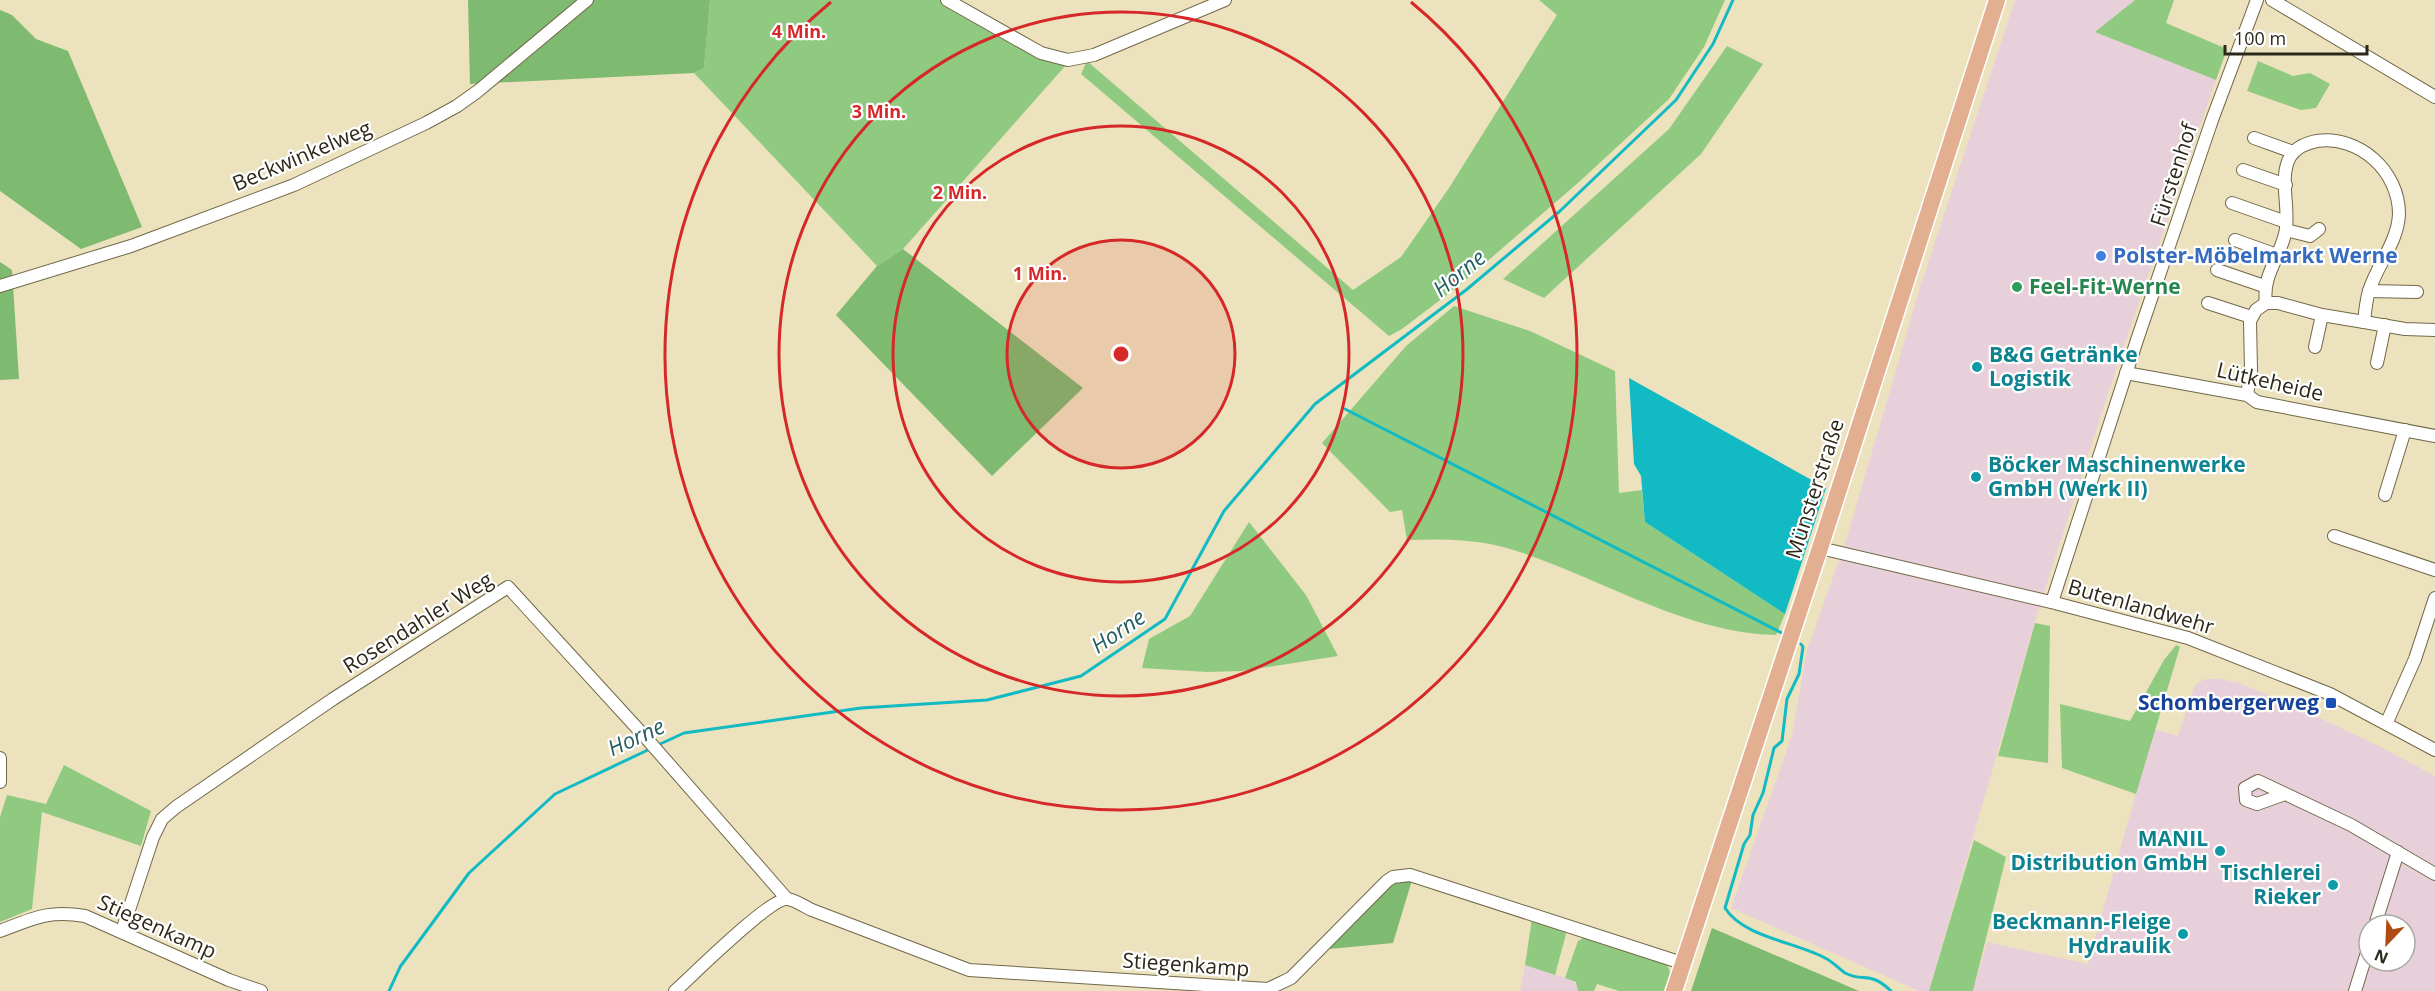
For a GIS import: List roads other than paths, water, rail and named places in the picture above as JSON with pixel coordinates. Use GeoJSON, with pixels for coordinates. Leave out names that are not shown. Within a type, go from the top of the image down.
{"type":"FeatureCollection","features":[{"type":"Feature","properties":{"kind":"main road","name":"Münsterstraße"},"geometry":{"type":"LineString","coordinates":[[1674,991],[1997,0]]}},
{"type":"Feature","properties":{"kind":"street","name":"Beckwinkelweg"},"geometry":{"type":"LineString","coordinates":[[0,286],[134,245],[294,185],[426,123],[478,91],[587,0]]}},
{"type":"Feature","properties":{"kind":"street"},"geometry":{"type":"LineString","coordinates":[[947,0],[1041,52],[1068,60],[1094,55],[1225,0]]}},
{"type":"Feature","properties":{"kind":"street","name":"Fürstenhof"},"geometry":{"type":"LineString","coordinates":[[2052,602],[2126,373],[2212,120],[2257,0]]}},
{"type":"Feature","properties":{"kind":"street"},"geometry":{"type":"LineString","coordinates":[[2272,0],[2435,97]]}},
{"type":"Feature","properties":{"kind":"street"},"geometry":{"type":"LineString","coordinates":[[2254,138],[2294,152]]}},
{"type":"Feature","properties":{"kind":"street"},"geometry":{"type":"LineString","coordinates":[[2266,303],[2264,286],[2286,226],[2286,168],[2294,152],[2307,143],[2344,142],[2368,154],[2389,177],[2397,197],[2398,224],[2369,291],[2364,322]]}},
{"type":"Feature","properties":{"kind":"street"},"geometry":{"type":"LineString","coordinates":[[2243,170],[2286,185]]}},
{"type":"Feature","properties":{"kind":"street"},"geometry":{"type":"LineString","coordinates":[[2232,203],[2310,236],[2319,229]]}},
{"type":"Feature","properties":{"kind":"street"},"geometry":{"type":"LineString","coordinates":[[2235,240],[2277,255]]}},
{"type":"Feature","properties":{"kind":"street"},"geometry":{"type":"LineString","coordinates":[[2217,270],[2264,286]]}},
{"type":"Feature","properties":{"kind":"street"},"geometry":{"type":"LineString","coordinates":[[2369,291],[2417,292]]}},
{"type":"Feature","properties":{"kind":"street"},"geometry":{"type":"LineString","coordinates":[[2208,303],[2251,317]]}},
{"type":"Feature","properties":{"kind":"street"},"geometry":{"type":"LineString","coordinates":[[2247,395],[2251,370],[2248,332],[2251,317],[2266,303],[2278,303],[2322,315],[2385,326],[2435,330]]}},
{"type":"Feature","properties":{"kind":"street"},"geometry":{"type":"LineString","coordinates":[[2315,347],[2322,315]]}},
{"type":"Feature","properties":{"kind":"street"},"geometry":{"type":"LineString","coordinates":[[2377,363],[2385,326]]}},
{"type":"Feature","properties":{"kind":"street","name":"Lütkeheide"},"geometry":{"type":"LineString","coordinates":[[2126,373],[2247,395],[2257,402],[2435,436]]}},
{"type":"Feature","properties":{"kind":"street"},"geometry":{"type":"LineString","coordinates":[[2385,495],[2405,430]]}},
{"type":"Feature","properties":{"kind":"street"},"geometry":{"type":"LineString","coordinates":[[2334,536],[2435,570]]}},
{"type":"Feature","properties":{"kind":"street","name":"Butenlandwehr"},"geometry":{"type":"LineString","coordinates":[[1820,548],[2052,602],[2188,638],[2330,694],[2435,750]]}},
{"type":"Feature","properties":{"kind":"street","name":"Rosendahler Weg"},"geometry":{"type":"LineString","coordinates":[[122,931],[153,837],[162,819],[333,699],[508,587],[788,898]]}},
{"type":"Feature","properties":{"kind":"street"},"geometry":{"type":"LineString","coordinates":[[2386,722],[2415,659],[2435,598]]}},
{"type":"Feature","properties":{"kind":"street"},"geometry":{"type":"LineString","coordinates":[[0,758],[0,782]]}},
{"type":"Feature","properties":{"kind":"street"},"geometry":{"type":"LineString","coordinates":[[2285,794],[2351,825],[2435,874]]}},
{"type":"Feature","properties":{"kind":"street"},"geometry":{"type":"LineString","coordinates":[[2379,913],[2398,852]]}},
{"type":"Feature","properties":{"kind":"street","name":"Stiegenkamp"},"geometry":{"type":"LineString","coordinates":[[788,898],[812,910],[969,970],[1268,989],[1291,978],[1387,881],[1402,874],[1682,963]]}},
{"type":"Feature","properties":{"kind":"street"},"geometry":{"type":"LineString","coordinates":[[675,991],[760,913],[780,900],[788,898]]}},
{"type":"Feature","properties":{"kind":"street","name":"Stiegenkamp"},"geometry":{"type":"LineString","coordinates":[[0,931],[41,916],[61,912],[85,916],[229,980],[261,991]]}},
{"type":"Feature","properties":{"kind":"street"},"geometry":{"type":"LineString","coordinates":[[2355,991],[2361,973]]}},
{"type":"Feature","properties":{"kind":"water"},"geometry":{"type":"Polygon","coordinates":[[[1629,378],[1826,488],[1785,614],[1645,522],[1641,476],[1634,464],[1629,378]]]}},
{"type":"Feature","properties":{"kind":"waterway","name":"Horne"},"geometry":{"type":"LineString","coordinates":[[658,745],[684,733],[861,708],[987,700],[1081,676],[1165,619],[1224,511],[1315,404],[1466,290],[1560,211],[1676,100],[1713,44],[1733,0]]}},
{"type":"Feature","properties":{"kind":"waterway"},"geometry":{"type":"LineString","coordinates":[[1345,409],[1782,633]]}},
{"type":"Feature","properties":{"kind":"waterway"},"geometry":{"type":"LineString","coordinates":[[1801,644],[1803,647],[1799,674],[1787,699],[1782,741],[1774,748],[1763,793],[1753,815],[1750,835],[1744,844],[1725,908],[1734,918],[1758,933],[1815,953],[1845,973],[1872,979],[1891,991]]}},
{"type":"Feature","properties":{"kind":"waterway","name":"Horne"},"geometry":{"type":"LineString","coordinates":[[389,991],[400,967],[469,873],[555,794],[652,748]]}},
{"type":"Feature","properties":{"kind":"place","name":"Polster-Möbelmarkt Werne"},"geometry":{"type":"Point","coordinates":[2101,256]}},
{"type":"Feature","properties":{"kind":"place","name":"Feel-Fit-Werne"},"geometry":{"type":"Point","coordinates":[2017,287]}},
{"type":"Feature","properties":{"kind":"place","name":"B&G Getränke Logistik"},"geometry":{"type":"Point","coordinates":[1977,367]}},
{"type":"Feature","properties":{"kind":"place","name":"Böcker Maschinenwerke GmbH (Werk II)"},"geometry":{"type":"Point","coordinates":[1976,477]}},
{"type":"Feature","properties":{"kind":"place","name":"Schombergerweg"},"geometry":{"type":"Point","coordinates":[2331,703]}},
{"type":"Feature","properties":{"kind":"place","name":"MANIL Distribution GmbH"},"geometry":{"type":"Point","coordinates":[2220,851]}},
{"type":"Feature","properties":{"kind":"place","name":"Tischlerei Rieker"},"geometry":{"type":"Point","coordinates":[2333,885]}},
{"type":"Feature","properties":{"kind":"place","name":"Beckmann-Fleige Hydraulik"},"geometry":{"type":"Point","coordinates":[2183,934]}}]}
